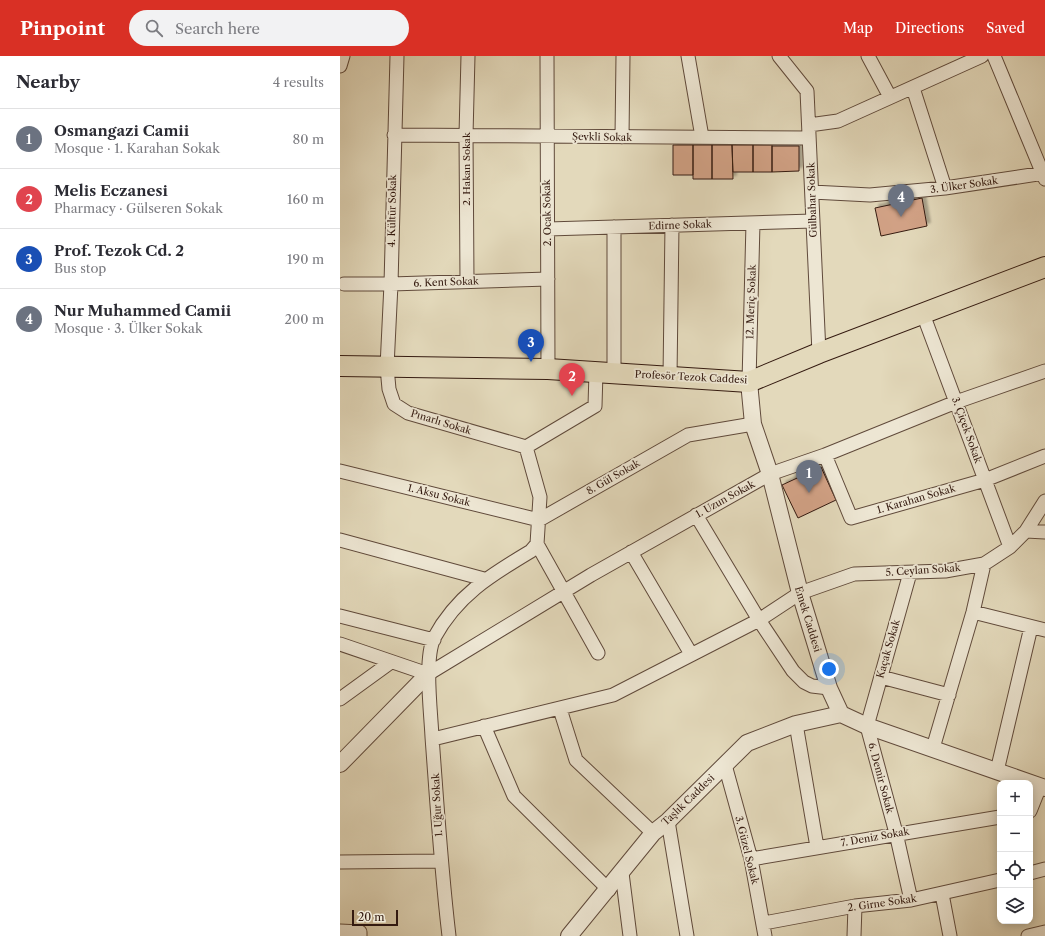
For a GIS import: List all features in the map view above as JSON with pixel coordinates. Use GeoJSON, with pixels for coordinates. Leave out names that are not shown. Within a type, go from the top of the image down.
{"type":"FeatureCollection","features":[{"type":"Feature","properties":{"kind":"main road","name":"Profesör Tezok Caddesi"},"geometry":{"type":"LineString","coordinates":[[340,366],[605,372],[749,382],[819,353],[1045,267]]}},
{"type":"Feature","properties":{"kind":"street"},"geometry":{"type":"LineString","coordinates":[[340,66],[343,56]]}},
{"type":"Feature","properties":{"kind":"street","name":"4. Kültür Sokak"},"geometry":{"type":"LineString","coordinates":[[387,367],[391,284],[397,56]]}},
{"type":"Feature","properties":{"kind":"street","name":"2. Hakan Sokak"},"geometry":{"type":"LineString","coordinates":[[467,281],[466,135],[468,56]]}},
{"type":"Feature","properties":{"kind":"street","name":"2. Ocak Sokak"},"geometry":{"type":"LineString","coordinates":[[547,56],[548,370]]}},
{"type":"Feature","properties":{"kind":"street"},"geometry":{"type":"LineString","coordinates":[[622,137],[623,56]]}},
{"type":"Feature","properties":{"kind":"street"},"geometry":{"type":"LineString","coordinates":[[688,56],[702,137]]}},
{"type":"Feature","properties":{"kind":"street","name":"Gülbahar Sokak"},"geometry":{"type":"LineString","coordinates":[[779,56],[807,91],[819,353]]}},
{"type":"Feature","properties":{"kind":"street"},"geometry":{"type":"LineString","coordinates":[[868,56],[890,97]]}},
{"type":"Feature","properties":{"kind":"street"},"geometry":{"type":"LineString","coordinates":[[809,125],[838,121],[982,56]]}},
{"type":"Feature","properties":{"kind":"street"},"geometry":{"type":"LineString","coordinates":[[994,56],[1044,175]]}},
{"type":"Feature","properties":{"kind":"street"},"geometry":{"type":"LineString","coordinates":[[913,88],[945,188]]}},
{"type":"Feature","properties":{"kind":"street","name":"Şevkli Sokak"},"geometry":{"type":"LineString","coordinates":[[394,135],[809,138]]}},
{"type":"Feature","properties":{"kind":"street","name":"3. Ülker Sokak"},"geometry":{"type":"LineString","coordinates":[[812,192],[870,196],[1044,175]]}},
{"type":"Feature","properties":{"kind":"street","name":"Edirne Sokak"},"geometry":{"type":"LineString","coordinates":[[548,229],[813,221]]}},
{"type":"Feature","properties":{"kind":"street","name":"12. Meriç Sokak"},"geometry":{"type":"LineString","coordinates":[[749,382],[753,223]]}},
{"type":"Feature","properties":{"kind":"street"},"geometry":{"type":"LineString","coordinates":[[670,377],[672,225]]}},
{"type":"Feature","properties":{"kind":"street"},"geometry":{"type":"LineString","coordinates":[[598,653],[537,544],[540,497],[526,447],[595,406],[605,372],[614,227]]}},
{"type":"Feature","properties":{"kind":"street","name":"6. Kent Sokak"},"geometry":{"type":"LineString","coordinates":[[344,284],[548,279]]}},
{"type":"Feature","properties":{"kind":"street","name":"3. Çiçek Sokak"},"geometry":{"type":"LineString","coordinates":[[923,314],[1010,547]]}},
{"type":"Feature","properties":{"kind":"street","name":"Pınarlı Sokak"},"geometry":{"type":"LineString","coordinates":[[387,367],[389,389],[394,404],[408,413],[526,447]]}},
{"type":"Feature","properties":{"kind":"street","name":"1. Uzun Sokak"},"geometry":{"type":"LineString","coordinates":[[428,674],[631,552],[770,474],[825,455],[956,402],[1045,371]]}},
{"type":"Feature","properties":{"kind":"street","name":"Emek Caddesi"},"geometry":{"type":"LineString","coordinates":[[749,382],[753,424],[770,474],[800,593],[829,688],[841,714]]}},
{"type":"Feature","properties":{"kind":"street","name":"8. Gül Sokak"},"geometry":{"type":"LineString","coordinates":[[539,520],[688,435],[753,424]]}},
{"type":"Feature","properties":{"kind":"street","name":"1. Karahan Sokak"},"geometry":{"type":"LineString","coordinates":[[825,455],[851,518],[985,480],[1045,456]]}},
{"type":"Feature","properties":{"kind":"street","name":"1. Aksu Sokak"},"geometry":{"type":"LineString","coordinates":[[340,471],[539,520]]}},
{"type":"Feature","properties":{"kind":"street","name":"5. Ceylan Sokak"},"geometry":{"type":"LineString","coordinates":[[433,739],[613,695],[759,620],[800,593],[854,574],[945,571],[984,564],[1010,547],[1026,531],[1045,502]]}},
{"type":"Feature","properties":{"kind":"street"},"geometry":{"type":"LineString","coordinates":[[696,515],[759,620],[798,677],[812,686],[829,688]]}},
{"type":"Feature","properties":{"kind":"street"},"geometry":{"type":"LineString","coordinates":[[1026,531],[1045,532]]}},
{"type":"Feature","properties":{"kind":"street"},"geometry":{"type":"LineString","coordinates":[[340,540],[484,579]]}},
{"type":"Feature","properties":{"kind":"street","name":"1. Uğur Sokak"},"geometry":{"type":"LineString","coordinates":[[449,936],[440,861],[428,674],[434,640],[446,619],[465,595],[484,579],[531,551],[537,544]]}},
{"type":"Feature","properties":{"kind":"street"},"geometry":{"type":"LineString","coordinates":[[631,552],[691,654]]}},
{"type":"Feature","properties":{"kind":"street"},"geometry":{"type":"LineString","coordinates":[[933,748],[973,612],[984,564]]}},
{"type":"Feature","properties":{"kind":"street","name":"Kaçak Sokak"},"geometry":{"type":"LineString","coordinates":[[867,726],[910,573]]}},
{"type":"Feature","properties":{"kind":"street"},"geometry":{"type":"LineString","coordinates":[[973,612],[1045,630]]}},
{"type":"Feature","properties":{"kind":"street"},"geometry":{"type":"LineString","coordinates":[[340,616],[434,640]]}},
{"type":"Feature","properties":{"kind":"street"},"geometry":{"type":"LineString","coordinates":[[997,771],[1031,627]]}},
{"type":"Feature","properties":{"kind":"street"},"geometry":{"type":"LineString","coordinates":[[340,644],[428,674],[340,764]]}},
{"type":"Feature","properties":{"kind":"street"},"geometry":{"type":"LineString","coordinates":[[340,699],[391,662]]}},
{"type":"Feature","properties":{"kind":"street"},"geometry":{"type":"LineString","coordinates":[[880,677],[949,695]]}},
{"type":"Feature","properties":{"kind":"street"},"geometry":{"type":"LineString","coordinates":[[560,709],[576,760],[653,833]]}},
{"type":"Feature","properties":{"kind":"street"},"geometry":{"type":"LineString","coordinates":[[841,714],[867,726],[1043,787],[1033,805]]}},
{"type":"Feature","properties":{"kind":"street","name":"Taşlık Caddesi"},"geometry":{"type":"LineString","coordinates":[[569,936],[622,873],[653,833],[668,821],[747,743],[796,724],[841,714]]}},
{"type":"Feature","properties":{"kind":"street"},"geometry":{"type":"LineString","coordinates":[[796,724],[817,847]]}},
{"type":"Feature","properties":{"kind":"street"},"geometry":{"type":"LineString","coordinates":[[484,726],[514,796],[608,890]]}},
{"type":"Feature","properties":{"kind":"street","name":"6. Demir Sokak"},"geometry":{"type":"LineString","coordinates":[[867,726],[896,833],[911,900]]}},
{"type":"Feature","properties":{"kind":"street","name":"3. Güzel Sokak"},"geometry":{"type":"LineString","coordinates":[[725,766],[751,859],[764,922],[765,936]]}},
{"type":"Feature","properties":{"kind":"street","name":"7. Deniz Sokak"},"geometry":{"type":"LineString","coordinates":[[751,859],[896,833],[997,817]]}},
{"type":"Feature","properties":{"kind":"street"},"geometry":{"type":"LineString","coordinates":[[668,821],[687,936]]}},
{"type":"Feature","properties":{"kind":"street"},"geometry":{"type":"LineString","coordinates":[[340,862],[440,861]]}},
{"type":"Feature","properties":{"kind":"street"},"geometry":{"type":"LineString","coordinates":[[1033,872],[1045,869]]}},
{"type":"Feature","properties":{"kind":"street"},"geometry":{"type":"LineString","coordinates":[[622,873],[630,936]]}},
{"type":"Feature","properties":{"kind":"street","name":"2. Girne Sokak"},"geometry":{"type":"LineString","coordinates":[[764,922],[855,906],[911,900],[997,881]]}},
{"type":"Feature","properties":{"kind":"street"},"geometry":{"type":"LineString","coordinates":[[942,894],[950,936]]}},
{"type":"Feature","properties":{"kind":"street"},"geometry":{"type":"LineString","coordinates":[[854,936],[855,906]]}},
{"type":"Feature","properties":{"kind":"street"},"geometry":{"type":"LineString","coordinates":[[340,931],[360,932],[360,936]]}},
{"type":"Feature","properties":{"kind":"street"},"geometry":{"type":"LineString","coordinates":[[1028,936],[1045,932]]}},
{"type":"Feature","properties":{"kind":"building"},"geometry":{"type":"Polygon","coordinates":[[[673,145],[693,145],[693,175],[673,175],[673,145]]]}},
{"type":"Feature","properties":{"kind":"building"},"geometry":{"type":"Polygon","coordinates":[[[693,145],[712,145],[712,179],[693,179],[693,145]]]}},
{"type":"Feature","properties":{"kind":"building"},"geometry":{"type":"Polygon","coordinates":[[[712,145],[732,145],[733,179],[712,179],[712,145]]]}},
{"type":"Feature","properties":{"kind":"building"},"geometry":{"type":"Polygon","coordinates":[[[732,145],[753,145],[753,172],[733,172],[732,145]]]}},
{"type":"Feature","properties":{"kind":"building"},"geometry":{"type":"Polygon","coordinates":[[[753,145],[772,145],[772,172],[753,172],[753,145]]]}},
{"type":"Feature","properties":{"kind":"building"},"geometry":{"type":"Polygon","coordinates":[[[772,146],[799,146],[799,171],[772,172],[772,146]]]}},
{"type":"Feature","properties":{"kind":"building"},"geometry":{"type":"Polygon","coordinates":[[[922,198],[927,226],[881,236],[875,208],[922,198]]]}},
{"type":"Feature","properties":{"kind":"building"},"geometry":{"type":"Polygon","coordinates":[[[821,467],[836,500],[798,518],[782,485],[821,467]]]}},
{"type":"Feature","properties":{"kind":"place","name":"Nur Muhammed Camii"},"geometry":{"type":"Point","coordinates":[901,217]}},
{"type":"Feature","properties":{"kind":"place","name":"Prof. Tezok Cd. 2"},"geometry":{"type":"Point","coordinates":[531,362]}},
{"type":"Feature","properties":{"kind":"place","name":"Melis Eczanesi"},"geometry":{"type":"Point","coordinates":[572,396]}},
{"type":"Feature","properties":{"kind":"place","name":"Osmangazi Camii"},"geometry":{"type":"Point","coordinates":[809,493]}}]}
